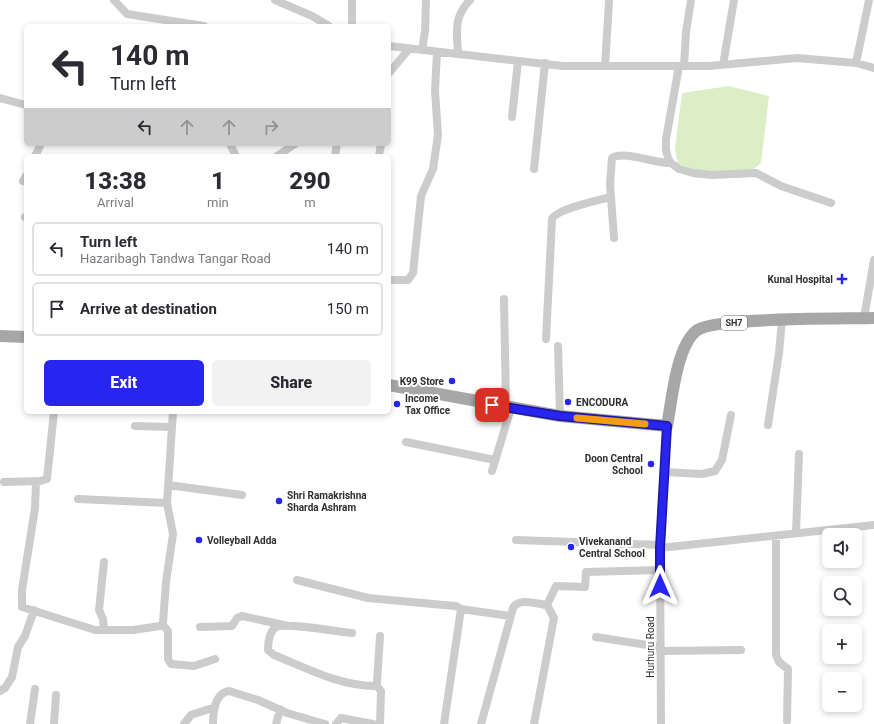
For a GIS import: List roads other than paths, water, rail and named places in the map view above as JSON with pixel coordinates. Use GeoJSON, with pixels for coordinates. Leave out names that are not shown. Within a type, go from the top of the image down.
{"type":"FeatureCollection","features":[{"type":"Feature","properties":{"kind":"main road","name":"SH7"},"geometry":{"type":"LineString","coordinates":[[667,426],[677,370],[687,341],[696,330],[710,325],[748,321],[869,318]]}},
{"type":"Feature","properties":{"kind":"main road"},"geometry":{"type":"LineString","coordinates":[[0,336],[24,337]]}},
{"type":"Feature","properties":{"kind":"main road"},"geometry":{"type":"LineString","coordinates":[[391,385],[509,408],[560,416],[667,426]]}},
{"type":"Feature","properties":{"kind":"street"},"geometry":{"type":"LineString","coordinates":[[114,0],[127,14],[172,24]]}},
{"type":"Feature","properties":{"kind":"street"},"geometry":{"type":"LineString","coordinates":[[275,0],[312,16],[326,24]]}},
{"type":"Feature","properties":{"kind":"street"},"geometry":{"type":"LineString","coordinates":[[352,0],[352,24]]}},
{"type":"Feature","properties":{"kind":"street"},"geometry":{"type":"LineString","coordinates":[[422,50],[425,31],[426,0]]}},
{"type":"Feature","properties":{"kind":"street"},"geometry":{"type":"LineString","coordinates":[[458,54],[457,19],[462,9],[470,0]]}},
{"type":"Feature","properties":{"kind":"street"},"geometry":{"type":"LineString","coordinates":[[691,0],[682,66],[666,139],[666,150],[671,163],[679,169],[703,174],[722,175],[756,173],[781,186],[831,203]]}},
{"type":"Feature","properties":{"kind":"street"},"geometry":{"type":"LineString","coordinates":[[723,65],[734,0]]}},
{"type":"Feature","properties":{"kind":"street"},"geometry":{"type":"LineString","coordinates":[[856,63],[870,0]]}},
{"type":"Feature","properties":{"kind":"street"},"geometry":{"type":"LineString","coordinates":[[605,66],[609,2]]}},
{"type":"Feature","properties":{"kind":"street"},"geometry":{"type":"LineString","coordinates":[[391,46],[563,66],[723,65],[798,58],[856,63],[874,68]]}},
{"type":"Feature","properties":{"kind":"street"},"geometry":{"type":"LineString","coordinates":[[391,71],[409,49]]}},
{"type":"Feature","properties":{"kind":"street"},"geometry":{"type":"LineString","coordinates":[[391,280],[408,280],[413,273],[421,196],[433,169],[438,135],[435,90],[437,52]]}},
{"type":"Feature","properties":{"kind":"street"},"geometry":{"type":"LineString","coordinates":[[512,117],[518,61]]}},
{"type":"Feature","properties":{"kind":"street"},"geometry":{"type":"LineString","coordinates":[[534,169],[545,64]]}},
{"type":"Feature","properties":{"kind":"street"},"geometry":{"type":"LineString","coordinates":[[0,98],[24,104]]}},
{"type":"Feature","properties":{"kind":"street"},"geometry":{"type":"LineString","coordinates":[[280,154],[291,146]]}},
{"type":"Feature","properties":{"kind":"street"},"geometry":{"type":"LineString","coordinates":[[614,238],[610,161],[614,157],[624,156],[662,163],[671,163]]}},
{"type":"Feature","properties":{"kind":"street"},"geometry":{"type":"LineString","coordinates":[[546,339],[552,219],[556,214],[589,202],[611,197]]}},
{"type":"Feature","properties":{"kind":"street"},"geometry":{"type":"LineString","coordinates":[[869,318],[874,260]]}},
{"type":"Feature","properties":{"kind":"street"},"geometry":{"type":"LineString","coordinates":[[492,471],[509,408],[504,299]]}},
{"type":"Feature","properties":{"kind":"street"},"geometry":{"type":"LineString","coordinates":[[768,425],[779,353],[782,320]]}},
{"type":"Feature","properties":{"kind":"street"},"geometry":{"type":"LineString","coordinates":[[558,346],[560,416]]}},
{"type":"Feature","properties":{"kind":"street"},"geometry":{"type":"LineString","coordinates":[[4,482],[45,481],[48,476],[54,414]]}},
{"type":"Feature","properties":{"kind":"street"},"geometry":{"type":"LineString","coordinates":[[173,414],[167,503],[173,534],[163,625],[168,631],[168,659],[171,664],[194,666],[215,659]]}},
{"type":"Feature","properties":{"kind":"street"},"geometry":{"type":"LineString","coordinates":[[664,472],[702,474],[716,471],[722,460],[731,415]]}},
{"type":"Feature","properties":{"kind":"street"},"geometry":{"type":"LineString","coordinates":[[135,426],[172,427]]}},
{"type":"Feature","properties":{"kind":"street","name":"Hurhuru Road"},"geometry":{"type":"LineString","coordinates":[[661,724],[660,546],[667,426]]}},
{"type":"Feature","properties":{"kind":"street"},"geometry":{"type":"LineString","coordinates":[[406,442],[495,460]]}},
{"type":"Feature","properties":{"kind":"street"},"geometry":{"type":"LineString","coordinates":[[796,533],[799,454]]}},
{"type":"Feature","properties":{"kind":"street"},"geometry":{"type":"LineString","coordinates":[[36,481],[34,508],[21,605],[22,607],[90,629],[104,630],[154,628],[163,625]]}},
{"type":"Feature","properties":{"kind":"street"},"geometry":{"type":"LineString","coordinates":[[168,485],[242,495]]}},
{"type":"Feature","properties":{"kind":"street"},"geometry":{"type":"LineString","coordinates":[[78,499],[167,503]]}},
{"type":"Feature","properties":{"kind":"street"},"geometry":{"type":"LineString","coordinates":[[516,540],[660,546],[776,536],[874,525]]}},
{"type":"Feature","properties":{"kind":"street"},"geometry":{"type":"LineString","coordinates":[[776,536],[776,655],[779,662],[788,669],[787,721]]}},
{"type":"Feature","properties":{"kind":"street"},"geometry":{"type":"LineString","coordinates":[[104,562],[99,610],[103,619],[104,630]]}},
{"type":"Feature","properties":{"kind":"street"},"geometry":{"type":"LineString","coordinates":[[547,605],[556,586],[585,587],[586,572],[660,570]]}},
{"type":"Feature","properties":{"kind":"street"},"geometry":{"type":"LineString","coordinates":[[297,580],[368,598],[450,605],[461,609],[510,616]]}},
{"type":"Feature","properties":{"kind":"street"},"geometry":{"type":"LineString","coordinates":[[481,724],[513,608],[518,602],[547,605]]}},
{"type":"Feature","properties":{"kind":"street"},"geometry":{"type":"LineString","coordinates":[[534,724],[554,618],[547,605]]}},
{"type":"Feature","properties":{"kind":"street"},"geometry":{"type":"LineString","coordinates":[[444,724],[461,609]]}},
{"type":"Feature","properties":{"kind":"street"},"geometry":{"type":"LineString","coordinates":[[0,691],[5,688],[12,678],[18,647],[25,636],[34,610]]}},
{"type":"Feature","properties":{"kind":"street"},"geometry":{"type":"LineString","coordinates":[[200,628],[232,626],[237,618],[242,616],[285,626],[352,633]]}},
{"type":"Feature","properties":{"kind":"street"},"geometry":{"type":"LineString","coordinates":[[285,626],[276,628],[272,631],[268,647],[270,653],[332,678],[367,686],[377,686]]}},
{"type":"Feature","properties":{"kind":"street"},"geometry":{"type":"LineString","coordinates":[[380,636],[377,686],[381,691],[380,724]]}},
{"type":"Feature","properties":{"kind":"street"},"geometry":{"type":"LineString","coordinates":[[596,637],[660,649],[741,650]]}},
{"type":"Feature","properties":{"kind":"street"},"geometry":{"type":"LineString","coordinates":[[30,724],[35,689]]}},
{"type":"Feature","properties":{"kind":"street"},"geometry":{"type":"LineString","coordinates":[[213,724],[215,707],[221,696],[225,692],[229,691],[280,709],[287,713],[325,724]]}},
{"type":"Feature","properties":{"kind":"street"},"geometry":{"type":"LineString","coordinates":[[54,724],[56,695]]}},
{"type":"Feature","properties":{"kind":"street"},"geometry":{"type":"LineString","coordinates":[[184,724],[191,716],[215,707]]}},
{"type":"Feature","properties":{"kind":"street"},"geometry":{"type":"LineString","coordinates":[[276,724],[280,709]]}},
{"type":"Feature","properties":{"kind":"street"},"geometry":{"type":"LineString","coordinates":[[336,724],[341,718],[373,724]]}},
{"type":"Feature","properties":{"kind":"place","name":"Kunal Hospital"},"geometry":{"type":"Point","coordinates":[842,279]}},
{"type":"Feature","properties":{"kind":"place","name":"K99 Store"},"geometry":{"type":"Point","coordinates":[452,381]}},
{"type":"Feature","properties":{"kind":"place","name":"ENCODURA"},"geometry":{"type":"Point","coordinates":[568,402]}},
{"type":"Feature","properties":{"kind":"place","name":"Income Tax Office"},"geometry":{"type":"Point","coordinates":[397,404]}},
{"type":"Feature","properties":{"kind":"place","name":"Doon Central School"},"geometry":{"type":"Point","coordinates":[651,464]}},
{"type":"Feature","properties":{"kind":"place","name":"Shri Ramakrishna Sharda Ashram"},"geometry":{"type":"Point","coordinates":[279,501]}},
{"type":"Feature","properties":{"kind":"place","name":"Volleyball Adda"},"geometry":{"type":"Point","coordinates":[199,540]}},
{"type":"Feature","properties":{"kind":"place","name":"Vivekanand Central School"},"geometry":{"type":"Point","coordinates":[571,547]}}]}
